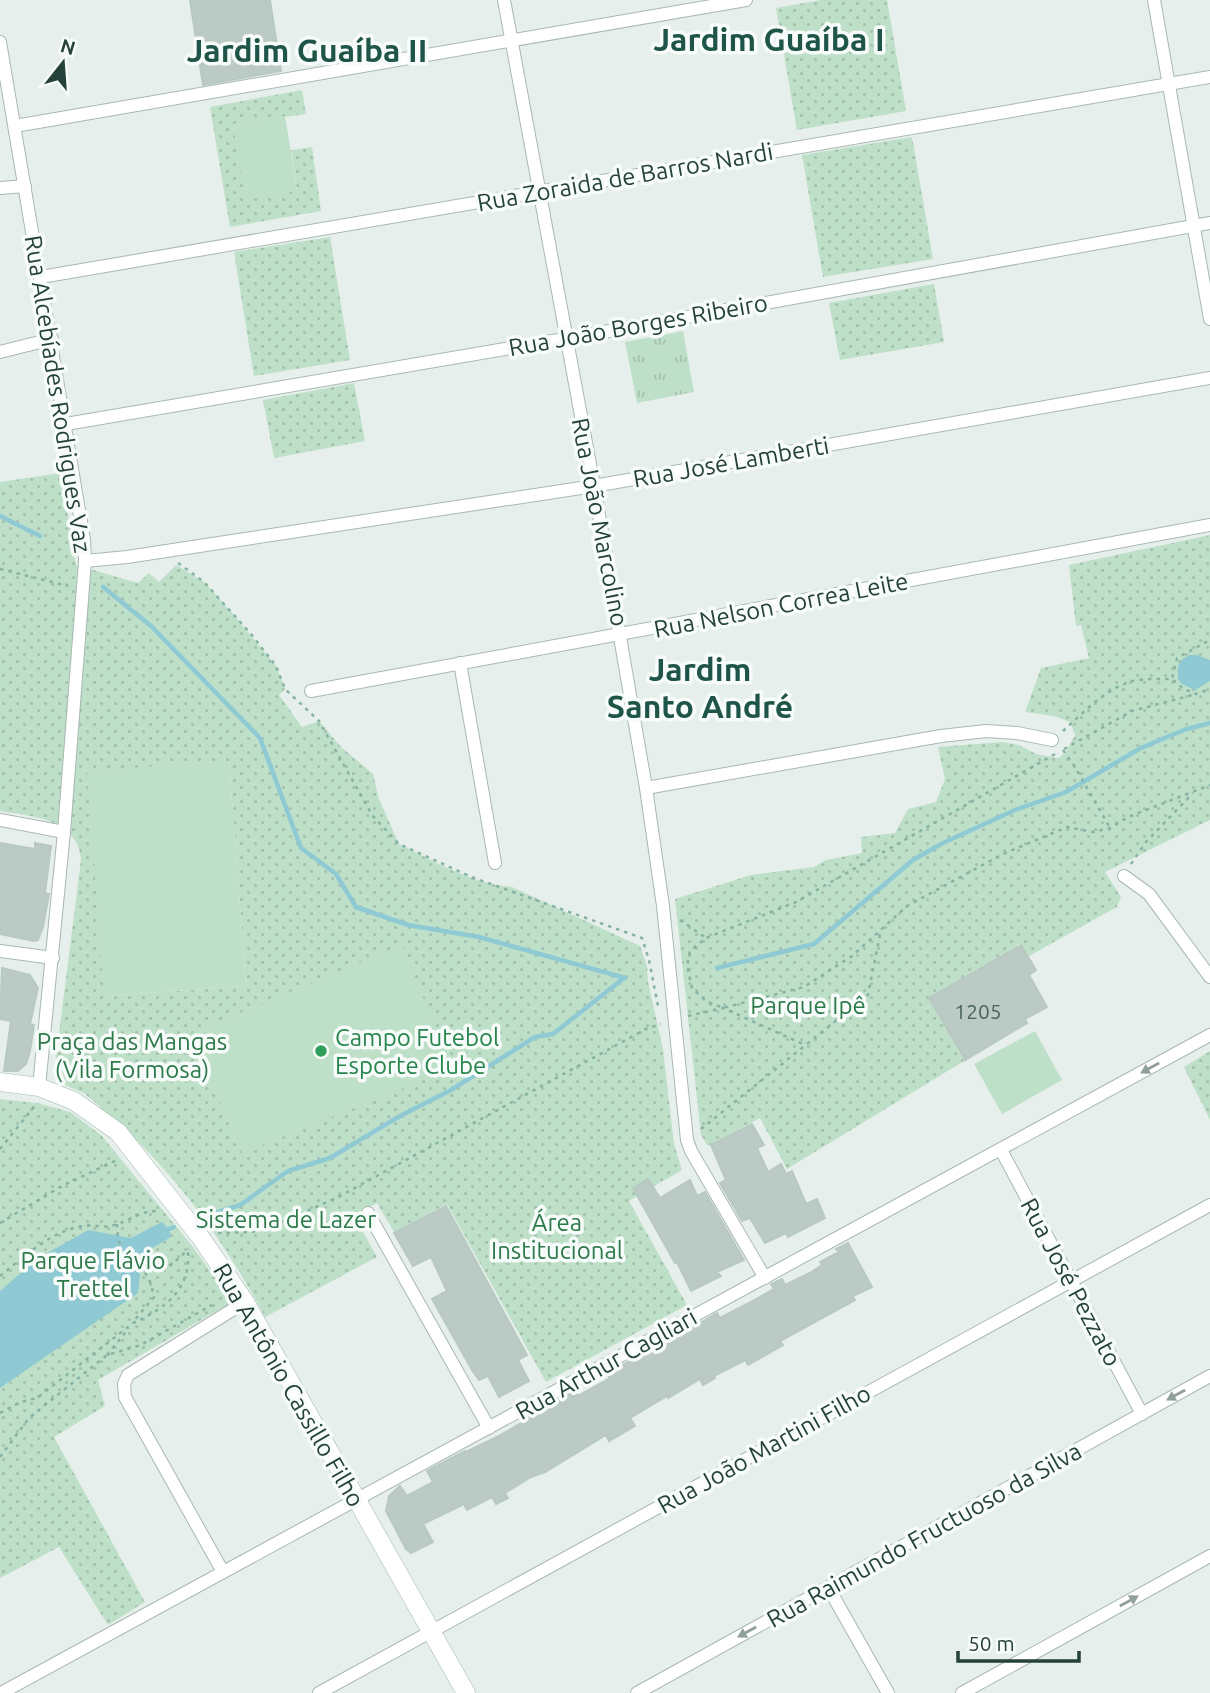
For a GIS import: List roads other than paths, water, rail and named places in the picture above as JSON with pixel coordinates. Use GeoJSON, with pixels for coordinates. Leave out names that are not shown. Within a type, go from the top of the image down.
{"type":"FeatureCollection","features":[{"type":"Feature","properties":{"kind":"street","name":"Rua João Marcolino"},"geometry":{"type":"LineString","coordinates":[[504,0],[621,635],[646,788],[663,906],[669,1021],[687,1140],[765,1278]]}},
{"type":"Feature","properties":{"kind":"street"},"geometry":{"type":"LineString","coordinates":[[15,126],[746,0]]}},
{"type":"Feature","properties":{"kind":"street"},"geometry":{"type":"LineString","coordinates":[[1154,0],[1210,319]]}},
{"type":"Feature","properties":{"kind":"street","name":"Rua Alcebíades Rodrigues Vaz"},"geometry":{"type":"LineString","coordinates":[[0,42],[66,424],[85,561],[40,1093]]}},
{"type":"Feature","properties":{"kind":"street","name":"Rua Zoraida de Barros Nardi"},"geometry":{"type":"LineString","coordinates":[[41,277],[1210,77]]}},
{"type":"Feature","properties":{"kind":"street"},"geometry":{"type":"LineString","coordinates":[[0,188],[25,186]]}},
{"type":"Feature","properties":{"kind":"street","name":"Rua João Borges Ribeiro"},"geometry":{"type":"LineString","coordinates":[[66,424],[1210,223]]}},
{"type":"Feature","properties":{"kind":"street"},"geometry":{"type":"LineString","coordinates":[[0,352],[51,339]]}},
{"type":"Feature","properties":{"kind":"street","name":"Rua José Lamberti"},"geometry":{"type":"LineString","coordinates":[[85,561],[594,486],[1210,378]]}},
{"type":"Feature","properties":{"kind":"street","name":"Rua Nelson Correa Leite"},"geometry":{"type":"LineString","coordinates":[[311,691],[1210,524]]}},
{"type":"Feature","properties":{"kind":"street"},"geometry":{"type":"LineString","coordinates":[[460,663],[495,863]]}},
{"type":"Feature","properties":{"kind":"street"},"geometry":{"type":"LineString","coordinates":[[646,788],[941,736],[986,731],[1017,733],[1052,740]]}},
{"type":"Feature","properties":{"kind":"street"},"geometry":{"type":"LineString","coordinates":[[0,820],[64,832]]}},
{"type":"Feature","properties":{"kind":"street"},"geometry":{"type":"LineString","coordinates":[[1124,876],[1149,894],[1210,977]]}},
{"type":"Feature","properties":{"kind":"street"},"geometry":{"type":"LineString","coordinates":[[0,951],[53,958]]}},
{"type":"Feature","properties":{"kind":"street","name":"Rua Arthur Cagliari"},"geometry":{"type":"LineString","coordinates":[[1,1693],[1210,1035]]}},
{"type":"Feature","properties":{"kind":"street","name":"Rua Antônio Cassillo Filho"},"geometry":{"type":"LineString","coordinates":[[0,1082],[74,1101],[118,1132],[177,1207],[193,1239],[245,1302],[466,1693]]}},
{"type":"Feature","properties":{"kind":"street","name":"Rua José Pezzato"},"geometry":{"type":"LineString","coordinates":[[1000,1150],[1142,1414]]}},
{"type":"Feature","properties":{"kind":"street","name":"Rua João Martini Filho"},"geometry":{"type":"LineString","coordinates":[[319,1693],[1210,1205]]}},
{"type":"Feature","properties":{"kind":"street"},"geometry":{"type":"LineString","coordinates":[[368,1213],[489,1428]]}},
{"type":"Feature","properties":{"kind":"street"},"geometry":{"type":"LineString","coordinates":[[223,1573],[125,1396],[124,1384],[128,1375],[245,1302]]}},
{"type":"Feature","properties":{"kind":"street","name":"Rua Raimundo Fructuoso da Silva"},"geometry":{"type":"LineString","coordinates":[[637,1693],[1210,1376]]}},
{"type":"Feature","properties":{"kind":"street"},"geometry":{"type":"LineString","coordinates":[[962,1693],[1210,1556]]}},
{"type":"Feature","properties":{"kind":"street"},"geometry":{"type":"LineString","coordinates":[[828,1587],[888,1693]]}},
{"type":"Feature","properties":{"kind":"water"},"geometry":{"type":"Polygon","coordinates":[[[1190,655],[1210,660],[1210,681],[1195,690],[1178,679],[1179,664],[1190,655]]]}},
{"type":"Feature","properties":{"kind":"water"},"geometry":{"type":"Polygon","coordinates":[[[162,1222],[169,1229],[171,1237],[142,1254],[138,1293],[0,1388],[0,1291],[37,1259],[88,1230],[131,1238],[162,1222]]]}},
{"type":"Feature","properties":{"kind":"waterway"},"geometry":{"type":"LineString","coordinates":[[0,516],[40,536]]}},
{"type":"Feature","properties":{"kind":"waterway"},"geometry":{"type":"LineString","coordinates":[[103,587],[151,626],[260,738],[301,848],[336,874],[356,907],[408,925],[479,937],[625,978]]}},
{"type":"Feature","properties":{"kind":"waterway"},"geometry":{"type":"LineString","coordinates":[[717,968],[814,944],[913,860],[943,843],[1015,810],[1066,792],[1141,748],[1184,730],[1210,723]]}},
{"type":"Feature","properties":{"kind":"waterway"},"geometry":{"type":"LineString","coordinates":[[203,1217],[240,1205],[288,1171],[330,1158],[400,1116],[451,1090],[535,1037],[553,1034],[624,978]]}},
{"type":"Feature","properties":{"kind":"waterway"},"geometry":{"type":"LineString","coordinates":[[169,1229],[174,1227]]}},
{"type":"Feature","properties":{"kind":"place","name":"Campo Futebol Esporte Clube"},"geometry":{"type":"Point","coordinates":[321,1051]}},
{"type":"Feature","properties":{"kind":"district","name":"Jardim Guaíba I"},"geometry":{"type":"Point","coordinates":[769,39]}},
{"type":"Feature","properties":{"kind":"district","name":"Jardim Guaíba II"},"geometry":{"type":"Point","coordinates":[307,50]}},
{"type":"Feature","properties":{"kind":"district","name":"Jardim Santo André"},"geometry":{"type":"Point","coordinates":[700,688]}},
{"type":"Feature","properties":{"kind":"park label","name":"Parque Ipê"},"geometry":{"type":"Point","coordinates":[808,1005]}},
{"type":"Feature","properties":{"kind":"park label","name":"Praça das Mangas (Vila Formosa)"},"geometry":{"type":"Point","coordinates":[132,1055]}},
{"type":"Feature","properties":{"kind":"park label","name":"Sistema de Lazer"},"geometry":{"type":"Point","coordinates":[286,1219]}},
{"type":"Feature","properties":{"kind":"park label","name":"Área Institucional"},"geometry":{"type":"Point","coordinates":[557,1236]}},
{"type":"Feature","properties":{"kind":"park label","name":"Parque Flávio Trettel"},"geometry":{"type":"Point","coordinates":[93,1274]}}]}
